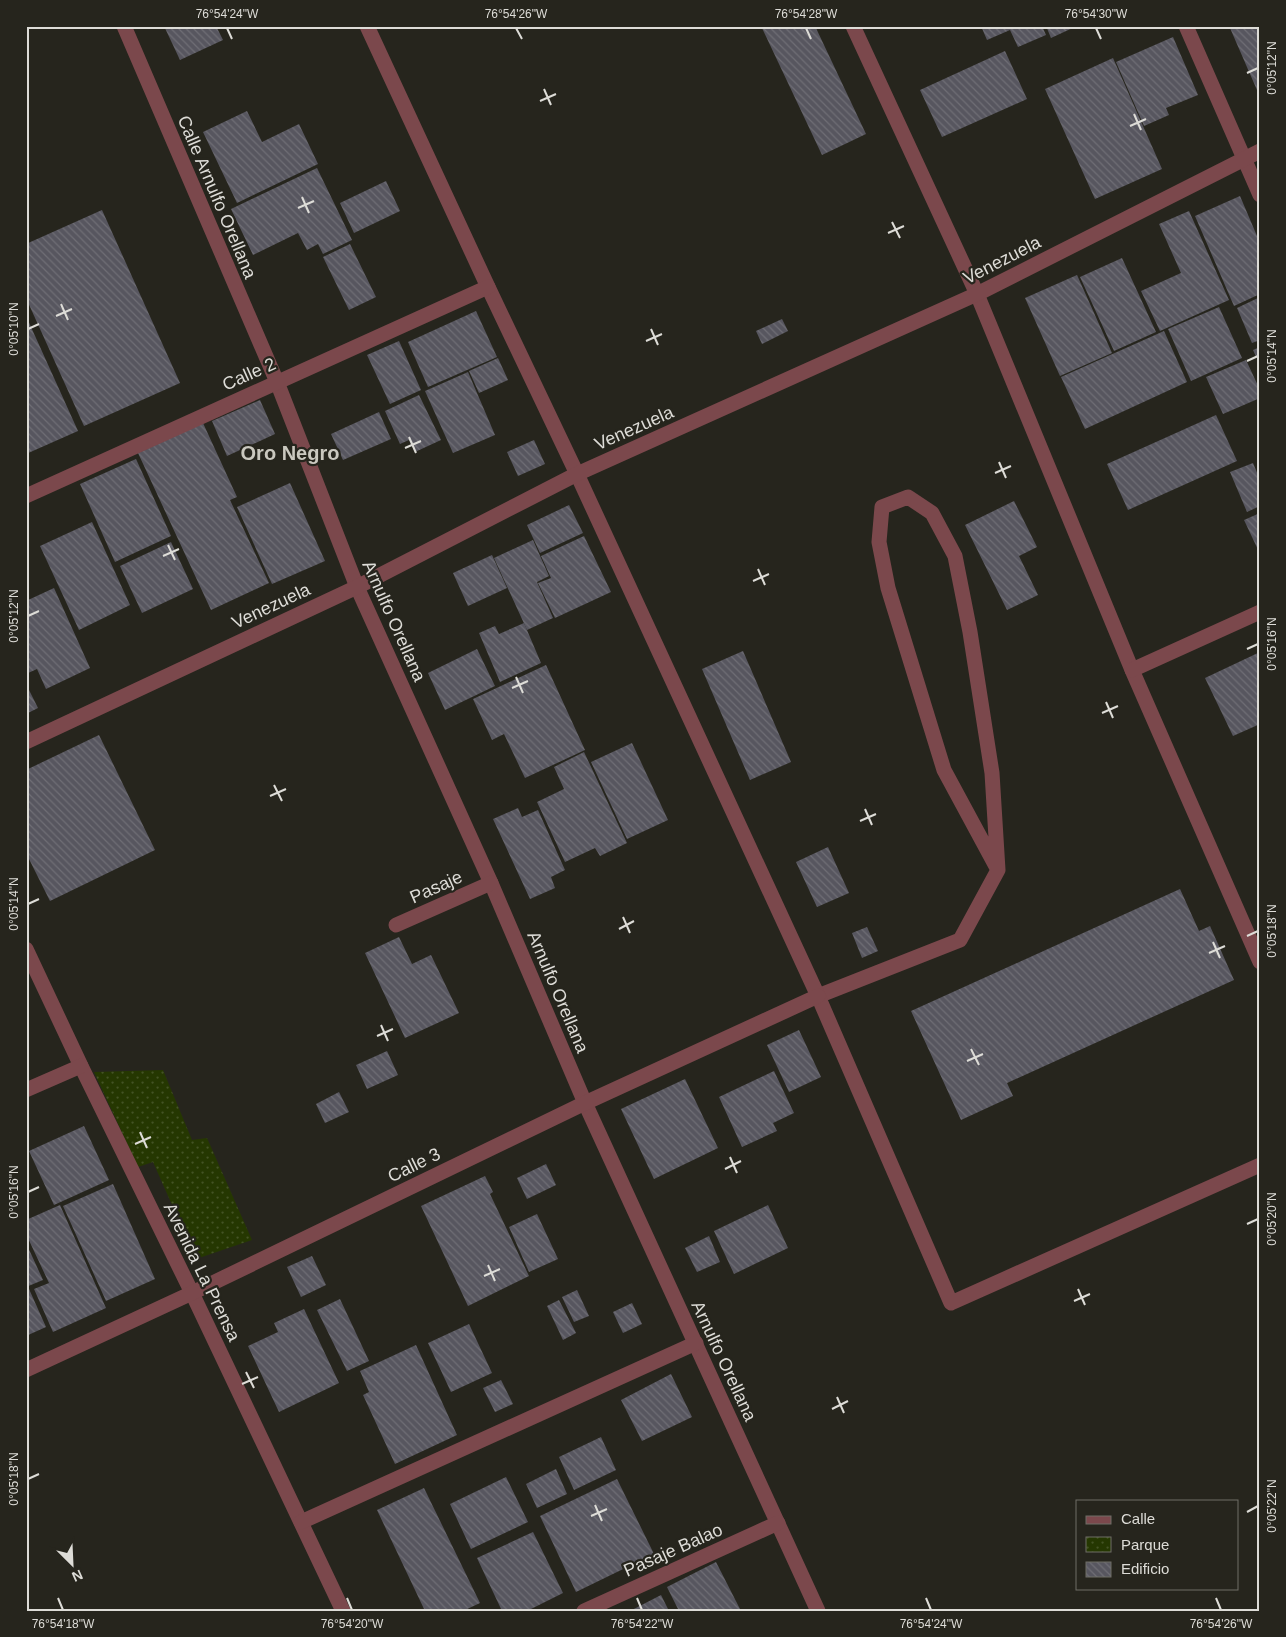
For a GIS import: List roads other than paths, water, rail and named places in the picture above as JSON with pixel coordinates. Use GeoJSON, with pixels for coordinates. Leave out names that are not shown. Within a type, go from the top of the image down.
{"type":"FeatureCollection","features":[{"type":"Feature","properties":{"kind":"street","name":"Calle Arnulfo Orellana"},"geometry":{"type":"LineString","coordinates":[[124,26],[276,382]]}},
{"type":"Feature","properties":{"kind":"street"},"geometry":{"type":"LineString","coordinates":[[367,26],[577,474],[818,996],[951,1303],[1260,1165]]}},
{"type":"Feature","properties":{"kind":"street"},"geometry":{"type":"LineString","coordinates":[[853,26],[977,294],[1132,670],[1260,962]]}},
{"type":"Feature","properties":{"kind":"street"},"geometry":{"type":"LineString","coordinates":[[1186,26],[1260,195]]}},
{"type":"Feature","properties":{"kind":"street","name":"Venezuela"},"geometry":{"type":"LineString","coordinates":[[26,742],[357,586],[577,474],[977,294],[1260,151]]}},
{"type":"Feature","properties":{"kind":"street","name":"Calle 2"},"geometry":{"type":"LineString","coordinates":[[26,496],[488,287]]}},
{"type":"Feature","properties":{"kind":"street","name":"Arnulfo Orellana"},"geometry":{"type":"LineString","coordinates":[[276,382],[357,586],[491,883],[585,1104],[818,1611]]}},
{"type":"Feature","properties":{"kind":"street"},"geometry":{"type":"LineString","coordinates":[[908,497],[932,513],[955,556],[970,632],[992,773],[998,870],[944,770],[888,588],[879,542],[882,507],[908,497]]}},
{"type":"Feature","properties":{"kind":"street"},"geometry":{"type":"LineString","coordinates":[[1132,670],[1260,612]]}},
{"type":"Feature","properties":{"kind":"street","name":"Calle 3"},"geometry":{"type":"LineString","coordinates":[[26,1370],[585,1104],[818,996],[960,940],[998,870]]}},
{"type":"Feature","properties":{"kind":"street","name":"Pasaje"},"geometry":{"type":"LineString","coordinates":[[396,925],[491,883]]}},
{"type":"Feature","properties":{"kind":"street","name":"Avenida La Prensa"},"geometry":{"type":"LineString","coordinates":[[26,949],[192,1292],[343,1611]]}},
{"type":"Feature","properties":{"kind":"street"},"geometry":{"type":"LineString","coordinates":[[26,1090],[81,1066]]}},
{"type":"Feature","properties":{"kind":"street"},"geometry":{"type":"LineString","coordinates":[[301,1522],[696,1342]]}},
{"type":"Feature","properties":{"kind":"street","name":"Pasaje Balao"},"geometry":{"type":"LineString","coordinates":[[584,1611],[778,1523]]}},
{"type":"Feature","properties":{"kind":"district","name":"Oro Negro"},"geometry":{"type":"Point","coordinates":[290,453]}}]}
